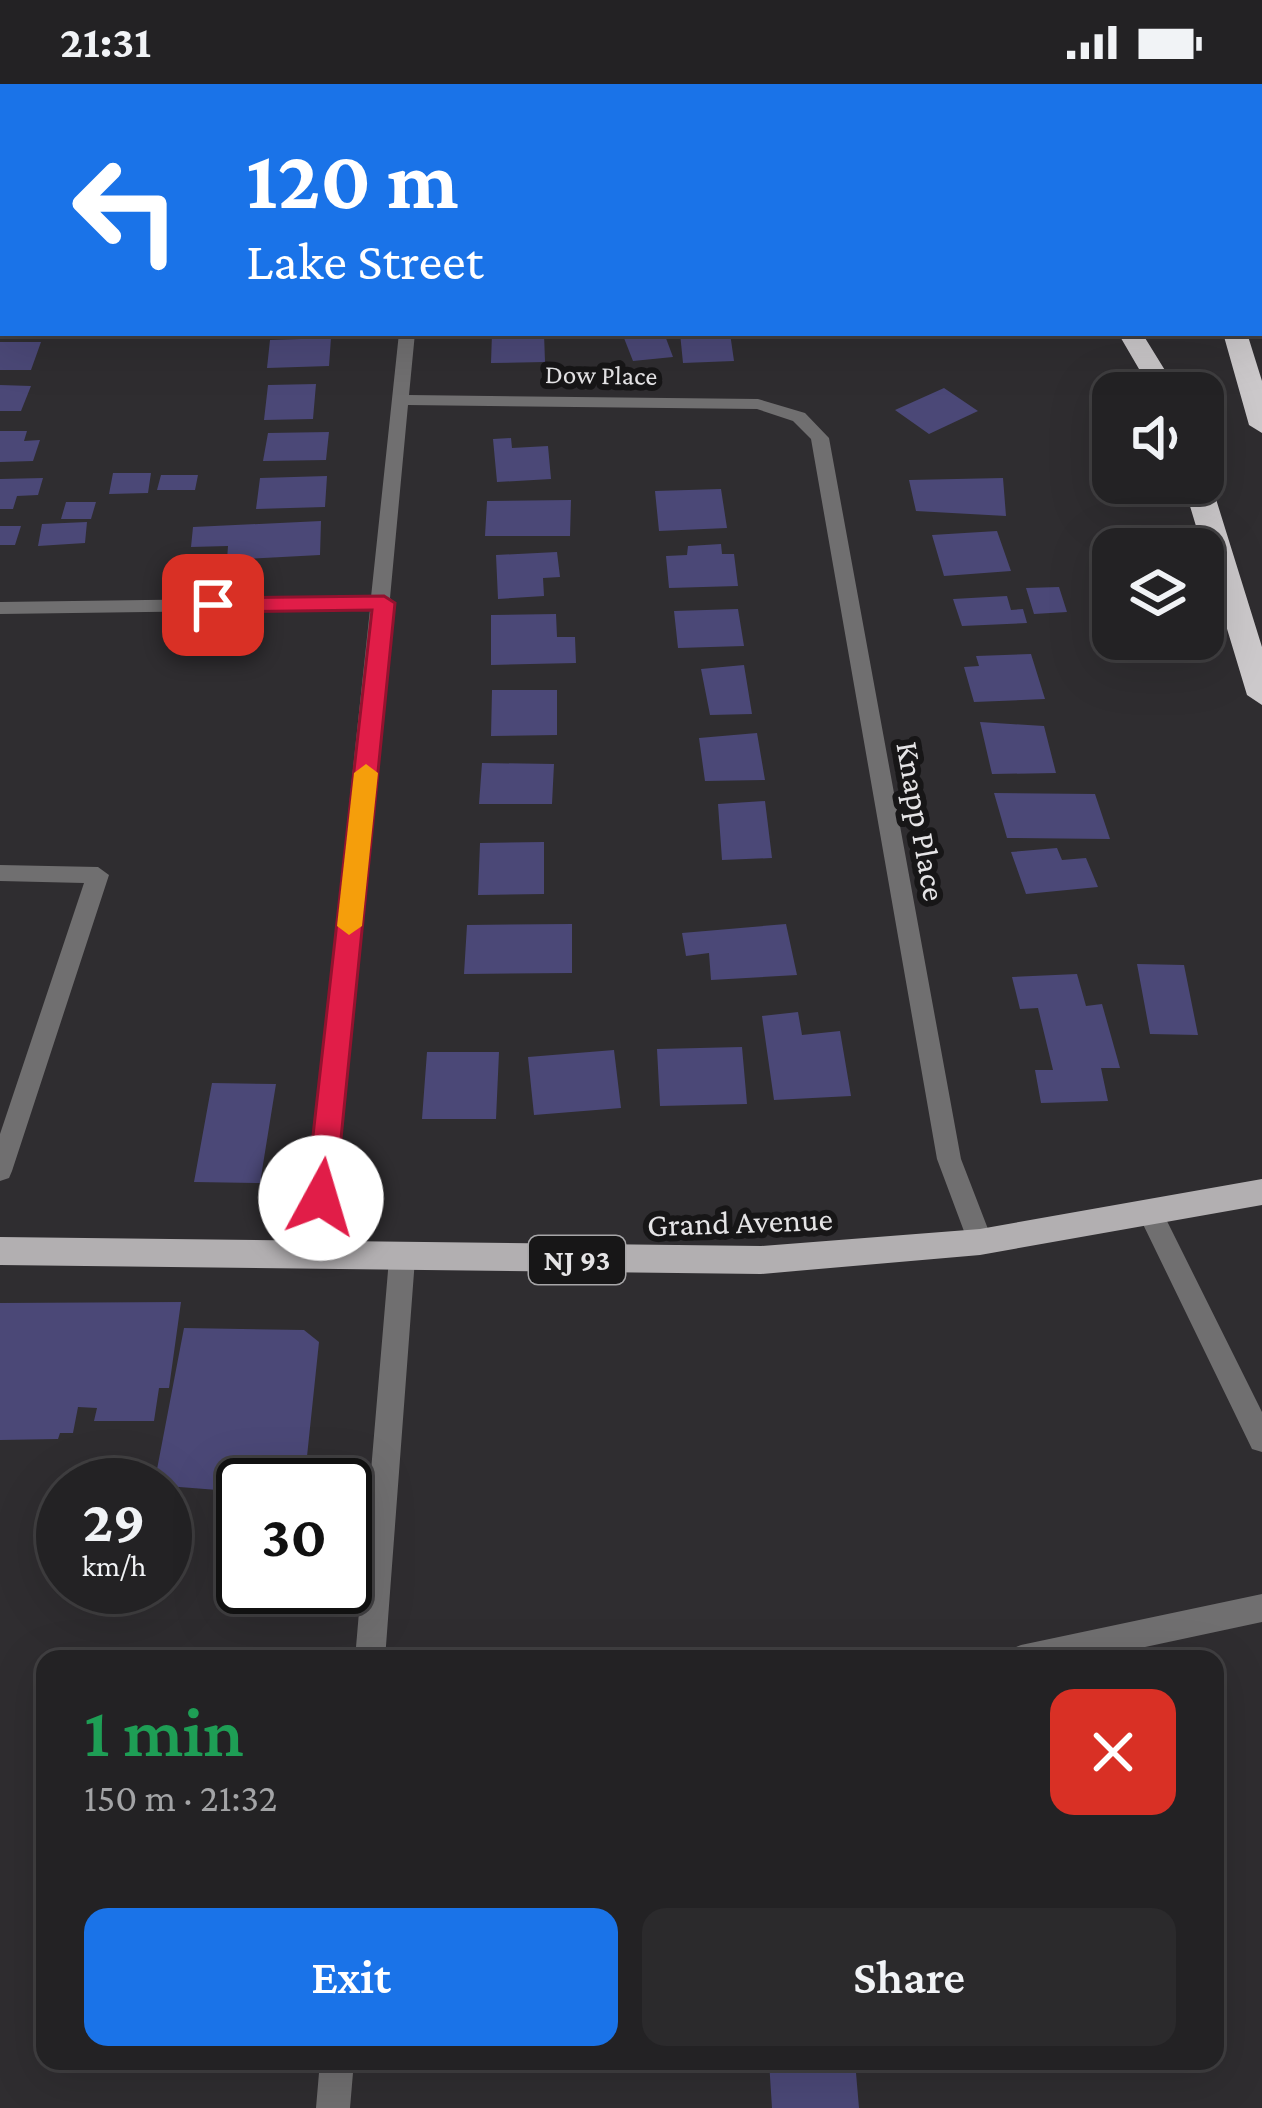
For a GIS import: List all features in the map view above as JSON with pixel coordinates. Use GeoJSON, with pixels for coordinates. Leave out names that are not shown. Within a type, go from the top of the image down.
{"type":"FeatureCollection","features":[{"type":"Feature","properties":{"kind":"highway"},"geometry":{"type":"LineString","coordinates":[[1132,336],[1155,372]]}},
{"type":"Feature","properties":{"kind":"highway"},"geometry":{"type":"LineString","coordinates":[[1159,336],[1165,372]]}},
{"type":"Feature","properties":{"kind":"highway"},"geometry":{"type":"LineString","coordinates":[[1236,336],[1262,425]]}},
{"type":"Feature","properties":{"kind":"highway"},"geometry":{"type":"LineString","coordinates":[[1204,504],[1262,695]]}},
{"type":"Feature","properties":{"kind":"main road","name":"Grand Avenue"},"geometry":{"type":"LineString","coordinates":[[0,1251],[761,1260],[980,1242],[1152,1216],[1262,1192]]}},
{"type":"Feature","properties":{"kind":"street"},"geometry":{"type":"LineString","coordinates":[[314,1257],[384,603],[407,336]]}},
{"type":"Feature","properties":{"kind":"street","name":"Dow Place"},"geometry":{"type":"LineString","coordinates":[[400,400],[758,404],[799,417]]}},
{"type":"Feature","properties":{"kind":"street","name":"Knapp Place"},"geometry":{"type":"LineString","coordinates":[[799,417],[820,438],[950,1159],[980,1242]]}},
{"type":"Feature","properties":{"kind":"street"},"geometry":{"type":"LineString","coordinates":[[0,608],[384,603]]}},
{"type":"Feature","properties":{"kind":"street"},"geometry":{"type":"LineString","coordinates":[[0,873],[98,875],[0,1171]]}},
{"type":"Feature","properties":{"kind":"street"},"geometry":{"type":"LineString","coordinates":[[1152,1216],[1262,1440]]}},
{"type":"Feature","properties":{"kind":"street"},"geometry":{"type":"LineString","coordinates":[[371,1650],[402,1259]]}},
{"type":"Feature","properties":{"kind":"street"},"geometry":{"type":"LineString","coordinates":[[1064,1650],[1262,1608]]}},
{"type":"Feature","properties":{"kind":"street"},"geometry":{"type":"LineString","coordinates":[[333,2108],[336,2070]]}},
{"type":"Feature","properties":{"kind":"building"},"geometry":{"type":"Polygon","coordinates":[[[492,336],[544,336],[545,362],[491,363],[492,336]]]}},
{"type":"Feature","properties":{"kind":"building"},"geometry":{"type":"Polygon","coordinates":[[[623,336],[665,336],[673,357],[633,361],[623,336]]]}},
{"type":"Feature","properties":{"kind":"building"},"geometry":{"type":"Polygon","coordinates":[[[680,336],[730,336],[734,361],[683,363],[680,336]]]}},
{"type":"Feature","properties":{"kind":"building"},"geometry":{"type":"Polygon","coordinates":[[[331,338],[329,366],[267,368],[270,340],[331,338]]]}},
{"type":"Feature","properties":{"kind":"building"},"geometry":{"type":"Polygon","coordinates":[[[0,342],[41,342],[31,370],[0,370],[0,342]]]}},
{"type":"Feature","properties":{"kind":"building"},"geometry":{"type":"Polygon","coordinates":[[[316,384],[313,419],[264,420],[268,385],[316,384]]]}},
{"type":"Feature","properties":{"kind":"building"},"geometry":{"type":"Polygon","coordinates":[[[0,385],[31,386],[21,411],[0,411],[0,385]]]}},
{"type":"Feature","properties":{"kind":"building"},"geometry":{"type":"Polygon","coordinates":[[[944,388],[978,411],[929,434],[895,410],[944,388]]]}},
{"type":"Feature","properties":{"kind":"building"},"geometry":{"type":"Polygon","coordinates":[[[0,431],[27,431],[24,441],[40,440],[33,461],[0,462],[0,431]]]}},
{"type":"Feature","properties":{"kind":"building"},"geometry":{"type":"Polygon","coordinates":[[[329,432],[326,460],[263,461],[268,433],[329,432]]]}},
{"type":"Feature","properties":{"kind":"building"},"geometry":{"type":"Polygon","coordinates":[[[511,438],[512,448],[548,446],[551,479],[497,482],[493,439],[511,438]]]}},
{"type":"Feature","properties":{"kind":"building"},"geometry":{"type":"Polygon","coordinates":[[[113,473],[151,473],[148,493],[109,494],[113,473]]]}},
{"type":"Feature","properties":{"kind":"building"},"geometry":{"type":"Polygon","coordinates":[[[161,475],[198,475],[195,490],[157,490],[161,475]]]}},
{"type":"Feature","properties":{"kind":"building"},"geometry":{"type":"Polygon","coordinates":[[[327,476],[325,507],[256,509],[260,478],[327,476]]]}},
{"type":"Feature","properties":{"kind":"building"},"geometry":{"type":"Polygon","coordinates":[[[43,478],[38,495],[17,496],[13,509],[0,509],[0,479],[43,478]]]}},
{"type":"Feature","properties":{"kind":"building"},"geometry":{"type":"Polygon","coordinates":[[[1003,478],[1006,516],[916,511],[909,480],[1003,478]]]}},
{"type":"Feature","properties":{"kind":"building"},"geometry":{"type":"Polygon","coordinates":[[[721,489],[727,528],[659,531],[655,491],[721,489]]]}},
{"type":"Feature","properties":{"kind":"building"},"geometry":{"type":"Polygon","coordinates":[[[571,500],[570,536],[485,536],[487,501],[571,500]]]}},
{"type":"Feature","properties":{"kind":"building"},"geometry":{"type":"Polygon","coordinates":[[[66,502],[96,502],[91,519],[61,519],[66,502]]]}},
{"type":"Feature","properties":{"kind":"building"},"geometry":{"type":"Polygon","coordinates":[[[321,521],[320,555],[227,560],[228,546],[191,547],[193,527],[321,521]]]}},
{"type":"Feature","properties":{"kind":"building"},"geometry":{"type":"Polygon","coordinates":[[[87,522],[85,543],[38,546],[42,524],[87,522]]]}},
{"type":"Feature","properties":{"kind":"building"},"geometry":{"type":"Polygon","coordinates":[[[0,526],[21,526],[15,545],[0,545],[0,526]]]}},
{"type":"Feature","properties":{"kind":"building"},"geometry":{"type":"Polygon","coordinates":[[[997,531],[1011,571],[944,576],[932,535],[997,531]]]}},
{"type":"Feature","properties":{"kind":"building"},"geometry":{"type":"Polygon","coordinates":[[[721,544],[722,554],[734,554],[738,586],[669,588],[666,556],[687,555],[688,546],[721,544]]]}},
{"type":"Feature","properties":{"kind":"building"},"geometry":{"type":"Polygon","coordinates":[[[557,552],[560,577],[543,578],[544,596],[498,599],[496,555],[557,552]]]}},
{"type":"Feature","properties":{"kind":"building"},"geometry":{"type":"Polygon","coordinates":[[[1059,587],[1067,612],[1034,614],[1026,588],[1059,587]]]}},
{"type":"Feature","properties":{"kind":"building"},"geometry":{"type":"Polygon","coordinates":[[[1007,596],[1011,610],[1023,609],[1027,623],[962,626],[953,599],[1007,596]]]}},
{"type":"Feature","properties":{"kind":"building"},"geometry":{"type":"Polygon","coordinates":[[[738,609],[744,646],[678,648],[674,611],[738,609]]]}},
{"type":"Feature","properties":{"kind":"building"},"geometry":{"type":"Polygon","coordinates":[[[556,614],[557,637],[575,637],[576,663],[491,665],[491,615],[556,614]]]}},
{"type":"Feature","properties":{"kind":"building"},"geometry":{"type":"Polygon","coordinates":[[[1031,654],[1045,699],[974,702],[964,667],[979,666],[976,656],[1031,654]]]}},
{"type":"Feature","properties":{"kind":"building"},"geometry":{"type":"Polygon","coordinates":[[[744,665],[752,714],[710,715],[701,669],[744,665]]]}},
{"type":"Feature","properties":{"kind":"building"},"geometry":{"type":"Polygon","coordinates":[[[492,690],[557,690],[557,735],[491,736],[492,690]]]}},
{"type":"Feature","properties":{"kind":"building"},"geometry":{"type":"Polygon","coordinates":[[[980,722],[1044,726],[1056,773],[992,774],[980,722]]]}},
{"type":"Feature","properties":{"kind":"building"},"geometry":{"type":"Polygon","coordinates":[[[757,733],[765,780],[705,781],[699,738],[757,733]]]}},
{"type":"Feature","properties":{"kind":"building"},"geometry":{"type":"Polygon","coordinates":[[[482,763],[554,764],[552,804],[479,804],[482,763]]]}},
{"type":"Feature","properties":{"kind":"building"},"geometry":{"type":"Polygon","coordinates":[[[994,793],[1095,794],[1110,839],[1007,838],[994,793]]]}},
{"type":"Feature","properties":{"kind":"building"},"geometry":{"type":"Polygon","coordinates":[[[765,801],[772,858],[722,860],[718,804],[765,801]]]}},
{"type":"Feature","properties":{"kind":"building"},"geometry":{"type":"Polygon","coordinates":[[[544,842],[544,894],[478,895],[480,843],[544,842]]]}},
{"type":"Feature","properties":{"kind":"building"},"geometry":{"type":"Polygon","coordinates":[[[1057,848],[1062,860],[1086,858],[1098,887],[1026,894],[1011,852],[1057,848]]]}},
{"type":"Feature","properties":{"kind":"building"},"geometry":{"type":"Polygon","coordinates":[[[572,924],[572,973],[464,974],[467,925],[572,924]]]}},
{"type":"Feature","properties":{"kind":"building"},"geometry":{"type":"Polygon","coordinates":[[[786,924],[797,975],[711,980],[709,953],[686,956],[682,933],[786,924]]]}},
{"type":"Feature","properties":{"kind":"building"},"geometry":{"type":"Polygon","coordinates":[[[1137,964],[1184,965],[1198,1035],[1150,1034],[1137,964]]]}},
{"type":"Feature","properties":{"kind":"building"},"geometry":{"type":"Polygon","coordinates":[[[1077,974],[1086,1006],[1102,1004],[1120,1068],[1101,1068],[1108,1101],[1041,1103],[1035,1070],[1053,1070],[1038,1008],[1020,1009],[1012,977],[1077,974]]]}},
{"type":"Feature","properties":{"kind":"building"},"geometry":{"type":"Polygon","coordinates":[[[798,1012],[802,1035],[840,1031],[851,1096],[774,1100],[762,1016],[798,1012]]]}},
{"type":"Feature","properties":{"kind":"building"},"geometry":{"type":"Polygon","coordinates":[[[742,1047],[747,1104],[660,1106],[657,1049],[742,1047]]]}},
{"type":"Feature","properties":{"kind":"building"},"geometry":{"type":"Polygon","coordinates":[[[614,1050],[621,1108],[534,1115],[528,1057],[614,1050]]]}},
{"type":"Feature","properties":{"kind":"building"},"geometry":{"type":"Polygon","coordinates":[[[427,1052],[499,1052],[496,1119],[422,1119],[427,1052]]]}},
{"type":"Feature","properties":{"kind":"building"},"geometry":{"type":"Polygon","coordinates":[[[212,1083],[276,1084],[260,1183],[194,1182],[212,1083]]]}},
{"type":"Feature","properties":{"kind":"building"},"geometry":{"type":"Polygon","coordinates":[[[181,1302],[169,1388],[159,1388],[154,1421],[94,1421],[97,1408],[78,1407],[73,1433],[60,1433],[58,1439],[0,1440],[0,1303],[181,1302]]]}},
{"type":"Feature","properties":{"kind":"building"},"geometry":{"type":"Polygon","coordinates":[[[184,1328],[304,1330],[319,1342],[307,1458],[216,1458],[216,1490],[192,1488],[192,1458],[159,1458],[184,1328]]]}},
{"type":"Feature","properties":{"kind":"building"},"geometry":{"type":"Polygon","coordinates":[[[770,2070],[856,2070],[859,2108],[772,2108],[770,2070]]]}},
{"type":"Feature","properties":{"kind":"slow traffic"},"geometry":{"type":"LineString","coordinates":[[349,926],[366,773]]}},
{"type":"Feature","properties":{"kind":"route"},"geometry":{"type":"LineString","coordinates":[[213,605],[384,603],[321,1198]]}}]}
